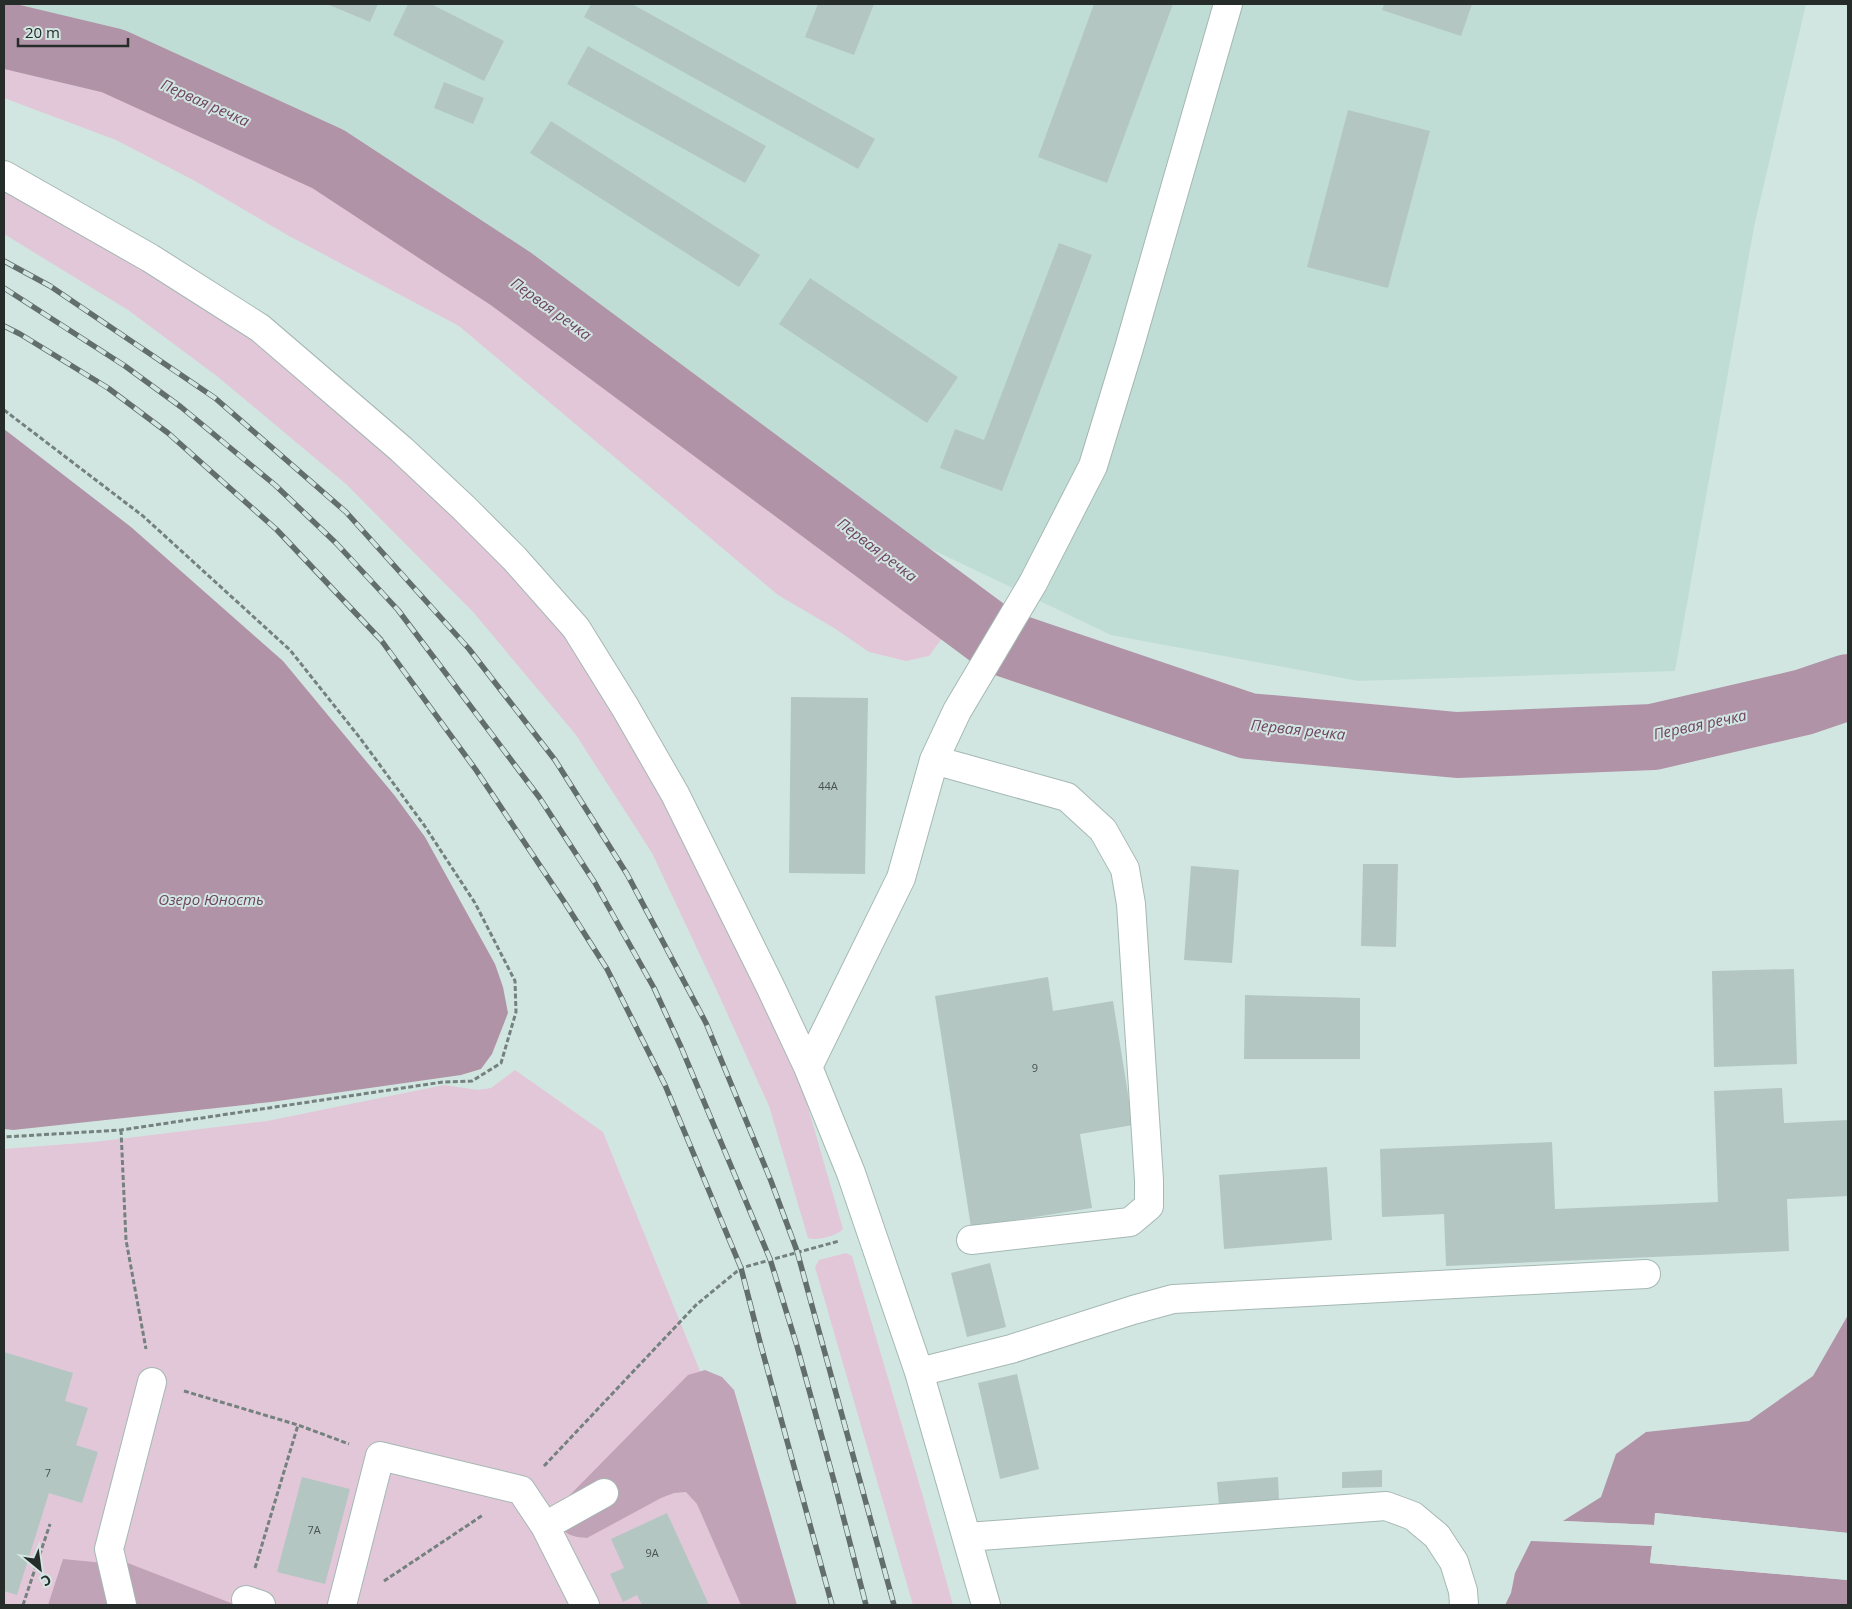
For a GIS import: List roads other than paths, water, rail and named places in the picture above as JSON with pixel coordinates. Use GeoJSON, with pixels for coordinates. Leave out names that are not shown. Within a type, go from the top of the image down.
{"type":"FeatureCollection","features":[{"type":"Feature","properties":{"kind":"street"},"geometry":{"type":"LineString","coordinates":[[808,1067],[901,878],[934,760],[957,711],[1033,583],[1093,466],[1130,348],[1228,4]]}},
{"type":"Feature","properties":{"kind":"street"},"geometry":{"type":"LineString","coordinates":[[4,175],[150,258],[260,328],[400,449],[464,508],[514,558],[576,628],[625,707],[675,794],[808,1067],[851,1173],[919,1372],[986,1605]]}},
{"type":"Feature","properties":{"kind":"street"},"geometry":{"type":"LineString","coordinates":[[934,760],[1067,797],[1103,830],[1125,869],[1131,904],[1149,1180],[1149,1206],[1130,1222],[971,1240]]}},
{"type":"Feature","properties":{"kind":"street"},"geometry":{"type":"LineString","coordinates":[[919,1372],[1011,1350],[1133,1310],[1173,1299],[1646,1274]]}},
{"type":"Feature","properties":{"kind":"street"},"geometry":{"type":"LineString","coordinates":[[122,1605],[110,1549],[152,1382]]}},
{"type":"Feature","properties":{"kind":"street"},"geometry":{"type":"LineString","coordinates":[[342,1605],[380,1456],[521,1490],[545,1526],[585,1605]]}},
{"type":"Feature","properties":{"kind":"street"},"geometry":{"type":"LineString","coordinates":[[545,1526],[604,1493]]}},
{"type":"Feature","properties":{"kind":"street"},"geometry":{"type":"LineString","coordinates":[[967,1537],[1386,1506],[1413,1516],[1437,1536],[1454,1562],[1463,1590],[1464,1605]]}},
{"type":"Feature","properties":{"kind":"water","name":"Озеро Юность"},"geometry":{"type":"Polygon","coordinates":[[[4,429],[131,527],[283,661],[395,796],[425,837],[495,964],[503,987],[508,1013],[492,1054],[481,1069],[461,1075],[271,1102],[13,1130],[4,1129],[4,429]]]}},
{"type":"Feature","properties":{"kind":"water"},"geometry":{"type":"Polygon","coordinates":[[[1848,1315],[1848,1533],[1656,1513],[1655,1525],[1563,1521],[1601,1497],[1616,1454],[1646,1432],[1749,1421],[1813,1376],[1848,1315]]]}},
{"type":"Feature","properties":{"kind":"water"},"geometry":{"type":"Polygon","coordinates":[[[1531,1541],[1652,1546],[1650,1563],[1848,1580],[1848,1605],[1505,1605],[1511,1593],[1515,1573],[1531,1541]]]}},
{"type":"Feature","properties":{"kind":"waterway","name":"Первая речка"},"geometry":{"type":"LineString","coordinates":[[4,35],[113,61],[328,159],[511,279],[1000,642],[1248,726],[1457,745],[1653,737],[1804,702],[1848,687]]}},
{"type":"Feature","properties":{"kind":"railway"},"geometry":{"type":"LineString","coordinates":[[4,261],[50,286],[215,398],[346,512],[469,649],[555,760],[627,874],[706,1023],[771,1181],[797,1251],[894,1605]]}},
{"type":"Feature","properties":{"kind":"railway"},"geometry":{"type":"LineString","coordinates":[[4,288],[125,366],[181,407],[275,485],[336,543],[398,610],[539,797],[595,883],[654,988],[681,1047],[770,1259],[797,1346],[866,1605]]}},
{"type":"Feature","properties":{"kind":"railway"},"geometry":{"type":"LineString","coordinates":[[4,326],[108,388],[168,433],[277,530],[381,640],[476,770],[565,903],[607,969],[665,1085],[741,1268],[832,1605]]}}]}
